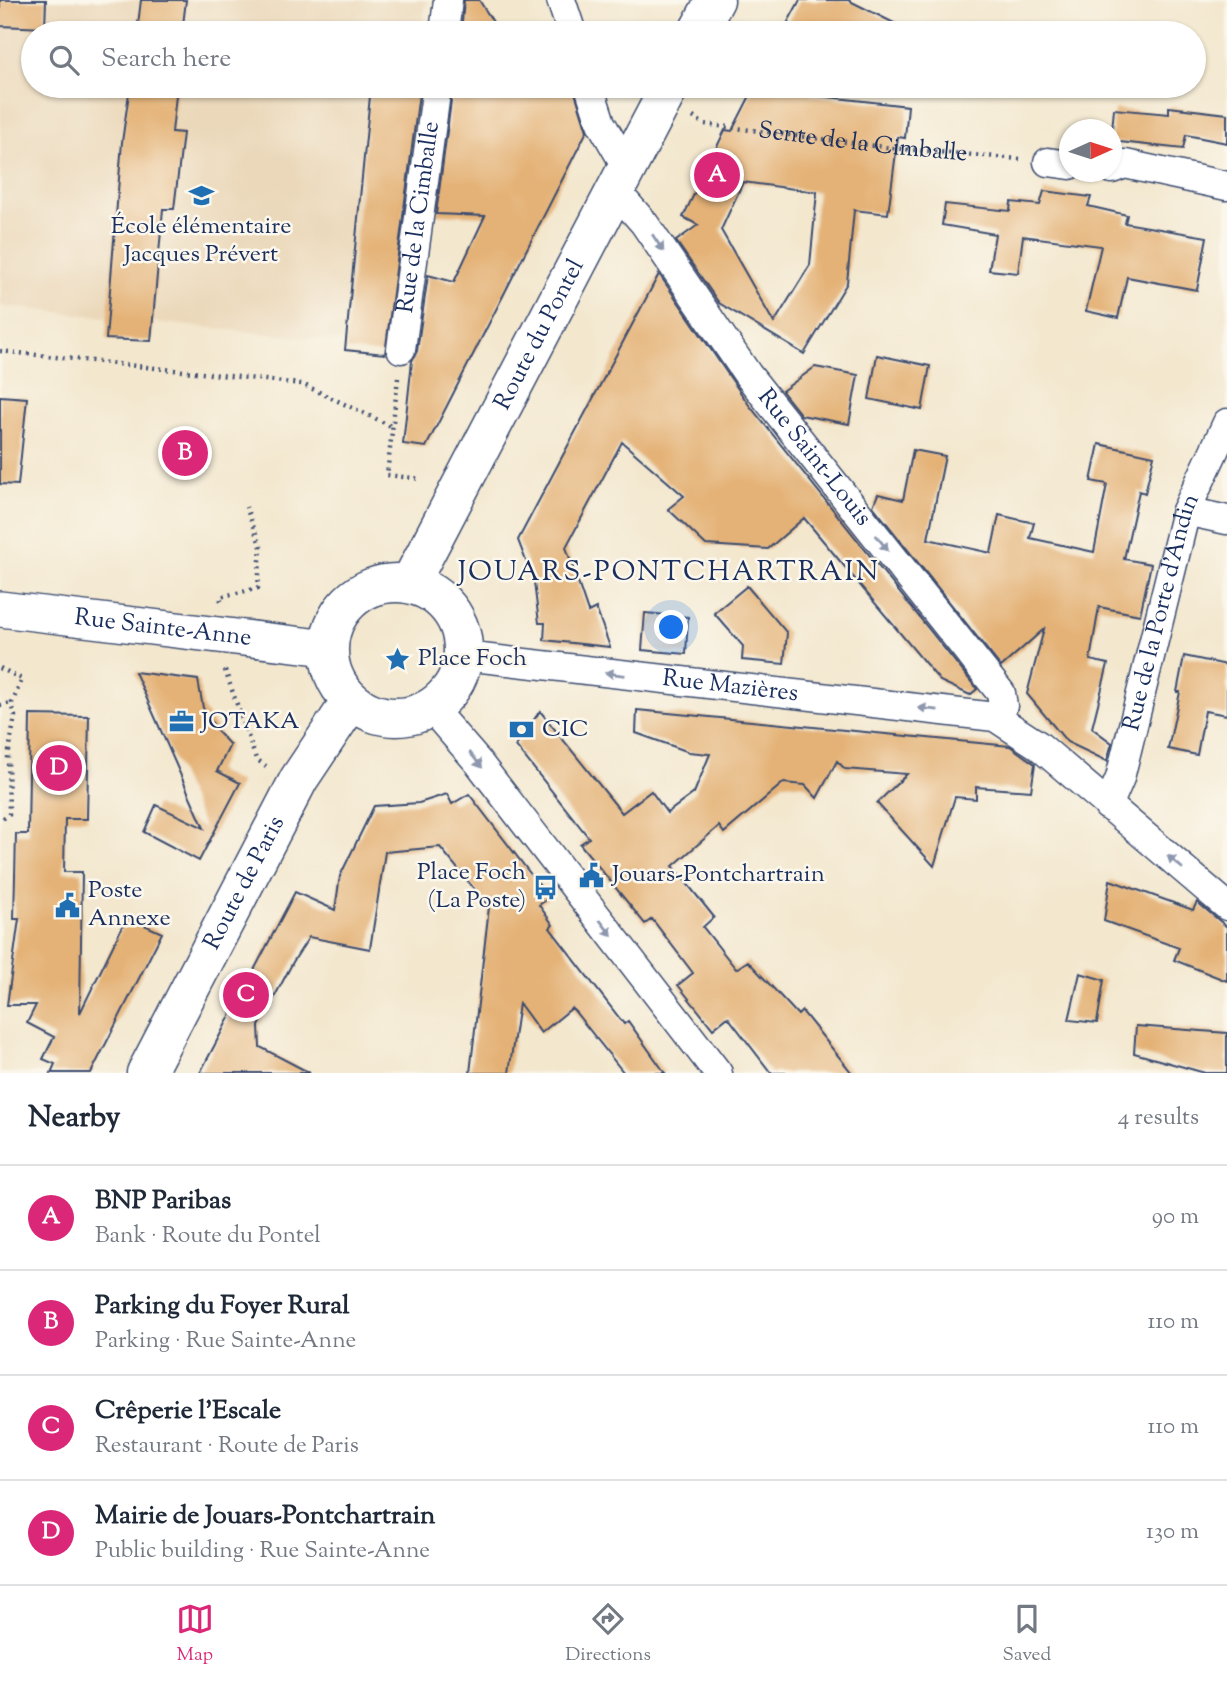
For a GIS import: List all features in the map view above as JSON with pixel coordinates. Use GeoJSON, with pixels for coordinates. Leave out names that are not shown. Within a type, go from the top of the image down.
{"type":"FeatureCollection","features":[{"type":"Feature","properties":{"kind":"main road"},"geometry":{"type":"LineString","coordinates":[[704,21],[715,0]]}},
{"type":"Feature","properties":{"kind":"main road","name":"Route du Pontel"},"geometry":{"type":"LineString","coordinates":[[410,583],[664,98]]}},
{"type":"Feature","properties":{"kind":"main road"},"geometry":{"type":"LineString","coordinates":[[410,583],[429,590],[444,602],[456,618],[463,636],[464,656],[459,676],[447,694],[431,708],[412,716],[390,718],[369,712],[351,701],[338,686],[331,668],[328,648],[332,629],[341,611],[354,597],[381,584],[410,583]]}},
{"type":"Feature","properties":{"kind":"main road","name":"Route de Paris"},"geometry":{"type":"LineString","coordinates":[[146,1073],[299,779],[351,701]]}},
{"type":"Feature","properties":{"kind":"street"},"geometry":{"type":"LineString","coordinates":[[445,21],[448,0]]}},
{"type":"Feature","properties":{"kind":"street"},"geometry":{"type":"LineString","coordinates":[[561,0],[568,21]]}},
{"type":"Feature","properties":{"kind":"street","name":"Rue de la Cimballe"},"geometry":{"type":"LineString","coordinates":[[401,349],[435,98]]}},
{"type":"Feature","properties":{"kind":"street"},"geometry":{"type":"LineString","coordinates":[[593,98],[621,179]]}},
{"type":"Feature","properties":{"kind":"street"},"geometry":{"type":"LineString","coordinates":[[1122,165],[1227,186]]}},
{"type":"Feature","properties":{"kind":"street","name":"Rue Saint-Louis"},"geometry":{"type":"LineString","coordinates":[[621,179],[644,223],[748,375],[1001,693],[1003,706],[995,717]]}},
{"type":"Feature","properties":{"kind":"street","name":"Rue de la Porte d'Andin"},"geometry":{"type":"LineString","coordinates":[[1108,806],[1120,778],[1186,512],[1227,423]]}},
{"type":"Feature","properties":{"kind":"street"},"geometry":{"type":"LineString","coordinates":[[1186,512],[1227,520]]}},
{"type":"Feature","properties":{"kind":"street","name":"Rue Sainte-Anne"},"geometry":{"type":"LineString","coordinates":[[0,609],[328,648]]}},
{"type":"Feature","properties":{"kind":"street","name":"Rue Mazières"},"geometry":{"type":"LineString","coordinates":[[464,656],[995,717]]}},
{"type":"Feature","properties":{"kind":"street"},"geometry":{"type":"LineString","coordinates":[[431,708],[478,762],[718,1073]]}},
{"type":"Feature","properties":{"kind":"street"},"geometry":{"type":"LineString","coordinates":[[995,717],[1038,745],[1227,906]]}},
{"type":"Feature","properties":{"kind":"path","name":"Sente de la Cimballe"},"geometry":{"type":"LineString","coordinates":[[668,98],[704,124],[891,148],[1059,163]]}},
{"type":"Feature","properties":{"kind":"path"},"geometry":{"type":"LineString","coordinates":[[401,349],[387,475],[421,479]]}},
{"type":"Feature","properties":{"kind":"path"},"geometry":{"type":"LineString","coordinates":[[0,351],[302,384],[393,427]]}},
{"type":"Feature","properties":{"kind":"path"},"geometry":{"type":"LineString","coordinates":[[221,605],[220,597],[258,588],[261,547],[246,507]]}},
{"type":"Feature","properties":{"kind":"path"},"geometry":{"type":"LineString","coordinates":[[222,662],[256,759],[267,767]]}},
{"type":"Feature","properties":{"kind":"path"},"geometry":{"type":"LineString","coordinates":[[0,668],[22,679],[12,703],[15,716],[8,757],[9,814],[0,821]]}},
{"type":"Feature","properties":{"kind":"path"},"geometry":{"type":"LineString","coordinates":[[0,705],[12,703]]}},
{"type":"Feature","properties":{"kind":"shaded area","name":"École élémentaire Jacques Prévert"},"geometry":{"type":"Polygon","coordinates":[[[0,0],[426,0],[423,21],[21,21],[21,98],[414,98],[383,346],[0,306],[0,0]]]}},
{"type":"Feature","properties":{"kind":"building"},"geometry":{"type":"Polygon","coordinates":[[[0,0],[46,0],[45,21],[21,21],[21,27],[0,26],[0,0]]]}},
{"type":"Feature","properties":{"kind":"building"},"geometry":{"type":"Polygon","coordinates":[[[141,0],[186,0],[183,21],[138,21],[141,0]]]}},
{"type":"Feature","properties":{"kind":"building"},"geometry":{"type":"Polygon","coordinates":[[[464,0],[479,0],[492,21],[462,21],[464,0]]]}},
{"type":"Feature","properties":{"kind":"building"},"geometry":{"type":"Polygon","coordinates":[[[800,0],[848,0],[890,21],[789,21],[800,0]]]}},
{"type":"Feature","properties":{"kind":"building"},"geometry":{"type":"Polygon","coordinates":[[[128,98],[176,98],[172,132],[183,133],[174,209],[163,209],[151,341],[106,339],[122,142],[128,98]]]}},
{"type":"Feature","properties":{"kind":"building"},"geometry":{"type":"Polygon","coordinates":[[[370,98],[418,98],[385,354],[345,350],[370,98]]]}},
{"type":"Feature","properties":{"kind":"building"},"geometry":{"type":"Polygon","coordinates":[[[451,98],[577,98],[587,131],[426,447],[403,444],[412,361],[417,351],[428,275],[454,282],[485,216],[436,214],[451,98]]]}},
{"type":"Feature","properties":{"kind":"building"},"geometry":{"type":"Polygon","coordinates":[[[749,98],[836,98],[908,106],[905,138],[898,137],[888,214],[854,210],[847,283],[804,354],[719,303],[676,241],[698,225],[683,217],[725,130],[732,131],[749,98]],[[743,182],[721,230],[774,323],[810,265],[817,192],[743,182]]]}},
{"type":"Feature","properties":{"kind":"building"},"geometry":{"type":"Polygon","coordinates":[[[1169,107],[1227,114],[1227,143],[1186,135],[1183,149],[1122,142],[1122,119],[1113,119],[1114,109],[1169,114],[1169,107]]]}},
{"type":"Feature","properties":{"kind":"building"},"geometry":{"type":"Polygon","coordinates":[[[1044,191],[1091,197],[1088,206],[1127,215],[1125,223],[1207,237],[1197,290],[1127,277],[1118,318],[1086,311],[1101,246],[1023,236],[1018,273],[989,270],[995,234],[942,225],[945,204],[1010,211],[1011,202],[1040,205],[1044,191]]]}},
{"type":"Feature","properties":{"kind":"building"},"geometry":{"type":"Polygon","coordinates":[[[659,274],[749,405],[977,689],[970,695],[940,681],[804,518],[768,549],[706,545],[668,509],[684,496],[622,442],[566,547],[588,612],[596,608],[610,647],[544,640],[545,623],[539,623],[534,582],[518,540],[659,274]]]}},
{"type":"Feature","properties":{"kind":"building"},"geometry":{"type":"Polygon","coordinates":[[[877,355],[930,366],[922,410],[869,399],[877,355]]]}},
{"type":"Feature","properties":{"kind":"building"},"geometry":{"type":"Polygon","coordinates":[[[815,367],[858,375],[849,424],[801,415],[782,391],[815,367]]]}},
{"type":"Feature","properties":{"kind":"building"},"geometry":{"type":"Polygon","coordinates":[[[0,396],[27,398],[18,485],[0,484],[0,396]]]}},
{"type":"Feature","properties":{"kind":"building"},"geometry":{"type":"Polygon","coordinates":[[[1099,444],[1154,456],[1145,493],[1139,491],[1124,559],[1151,564],[1140,615],[1099,607],[1090,660],[1108,664],[1092,728],[1112,743],[1107,761],[1067,742],[1027,694],[1044,629],[1001,667],[873,506],[878,494],[903,500],[913,450],[945,456],[928,539],[991,553],[999,515],[1034,523],[1030,538],[1094,552],[1107,484],[1091,481],[1099,444]]]}},
{"type":"Feature","properties":{"kind":"building"},"geometry":{"type":"Polygon","coordinates":[[[747,586],[787,633],[784,664],[742,660],[743,646],[714,613],[747,586]]]}},
{"type":"Feature","properties":{"kind":"building"},"geometry":{"type":"Polygon","coordinates":[[[645,613],[688,617],[686,654],[642,650],[645,613]]]}},
{"type":"Feature","properties":{"kind":"building"},"geometry":{"type":"Polygon","coordinates":[[[1184,656],[1227,665],[1227,715],[1205,711],[1197,755],[1168,749],[1180,692],[1177,692],[1184,656]]]}},
{"type":"Feature","properties":{"kind":"building"},"geometry":{"type":"Polygon","coordinates":[[[135,672],[198,680],[203,708],[217,731],[230,745],[217,771],[240,783],[199,861],[144,832],[156,805],[204,828],[135,672]]]}},
{"type":"Feature","properties":{"kind":"building"},"geometry":{"type":"Polygon","coordinates":[[[637,710],[1010,746],[1035,764],[1031,791],[976,787],[976,799],[955,797],[934,866],[877,803],[907,774],[845,769],[837,761],[817,798],[805,785],[783,783],[724,833],[719,826],[673,866],[714,917],[703,927],[736,969],[748,961],[798,1015],[802,1011],[852,1073],[771,1073],[728,1017],[713,1029],[678,985],[693,973],[652,919],[645,924],[580,844],[589,838],[516,746],[540,711],[622,813],[651,791],[667,813],[694,793],[710,754],[689,752],[636,733],[637,710]]]}},
{"type":"Feature","properties":{"kind":"building"},"geometry":{"type":"Polygon","coordinates":[[[30,715],[89,716],[87,819],[65,819],[64,872],[82,872],[80,1013],[127,917],[162,933],[91,1073],[51,1073],[55,1064],[43,1059],[54,1037],[27,1023],[36,1005],[7,1005],[19,919],[14,919],[16,834],[28,834],[30,715]]]}},
{"type":"Feature","properties":{"kind":"building"},"geometry":{"type":"Polygon","coordinates":[[[447,794],[452,804],[469,794],[549,898],[539,905],[553,925],[550,928],[624,1024],[628,1021],[665,1073],[624,1073],[572,1008],[541,1033],[519,1003],[509,1073],[470,1073],[489,907],[440,847],[385,852],[370,949],[309,937],[293,962],[259,1026],[260,1047],[310,1073],[200,1073],[295,892],[335,910],[340,876],[374,806],[419,803],[447,794]]]}},
{"type":"Feature","properties":{"kind":"building"},"geometry":{"type":"Polygon","coordinates":[[[1110,880],[1193,910],[1197,902],[1227,927],[1227,981],[1174,960],[1179,948],[1104,921],[1110,880]]]}},
{"type":"Feature","properties":{"kind":"building"},"geometry":{"type":"Polygon","coordinates":[[[1080,973],[1104,980],[1097,1023],[1069,1020],[1080,973]]]}},
{"type":"Feature","properties":{"kind":"building"},"geometry":{"type":"Polygon","coordinates":[[[1136,1026],[1227,1033],[1227,1073],[1205,1073],[1134,1053],[1136,1026]]]}},
{"type":"Feature","properties":{"kind":"place","name":"BNP Paribas"},"geometry":{"type":"Point","coordinates":[717,175]}},
{"type":"Feature","properties":{"kind":"place","name":"École élémentaire Jacques Prévert"},"geometry":{"type":"Point","coordinates":[201,196]}},
{"type":"Feature","properties":{"kind":"place","name":"Parking du Foyer Rural"},"geometry":{"type":"Point","coordinates":[185,453]}},
{"type":"Feature","properties":{"kind":"place","name":"Place Foch"},"geometry":{"type":"Point","coordinates":[398,659]}},
{"type":"Feature","properties":{"kind":"place","name":"JOTAKA"},"geometry":{"type":"Point","coordinates":[181,722]}},
{"type":"Feature","properties":{"kind":"place","name":"CIC"},"geometry":{"type":"Point","coordinates":[522,730]}},
{"type":"Feature","properties":{"kind":"place","name":"Mairie de Jouars-Pontchartrain"},"geometry":{"type":"Point","coordinates":[59,768]}},
{"type":"Feature","properties":{"kind":"place","name":"Jouars-Pontchartrain"},"geometry":{"type":"Point","coordinates":[592,875]}},
{"type":"Feature","properties":{"kind":"place","name":"Place Foch (La Poste)"},"geometry":{"type":"Point","coordinates":[546,887]}},
{"type":"Feature","properties":{"kind":"place","name":"Poste Annexe"},"geometry":{"type":"Point","coordinates":[68,905]}},
{"type":"Feature","properties":{"kind":"place","name":"Crêperie l'Escale"},"geometry":{"type":"Point","coordinates":[246,995]}},
{"type":"Feature","properties":{"kind":"district","name":"JOUARS-PONTCHARTRAIN"},"geometry":{"type":"Point","coordinates":[669,573]}}]}
